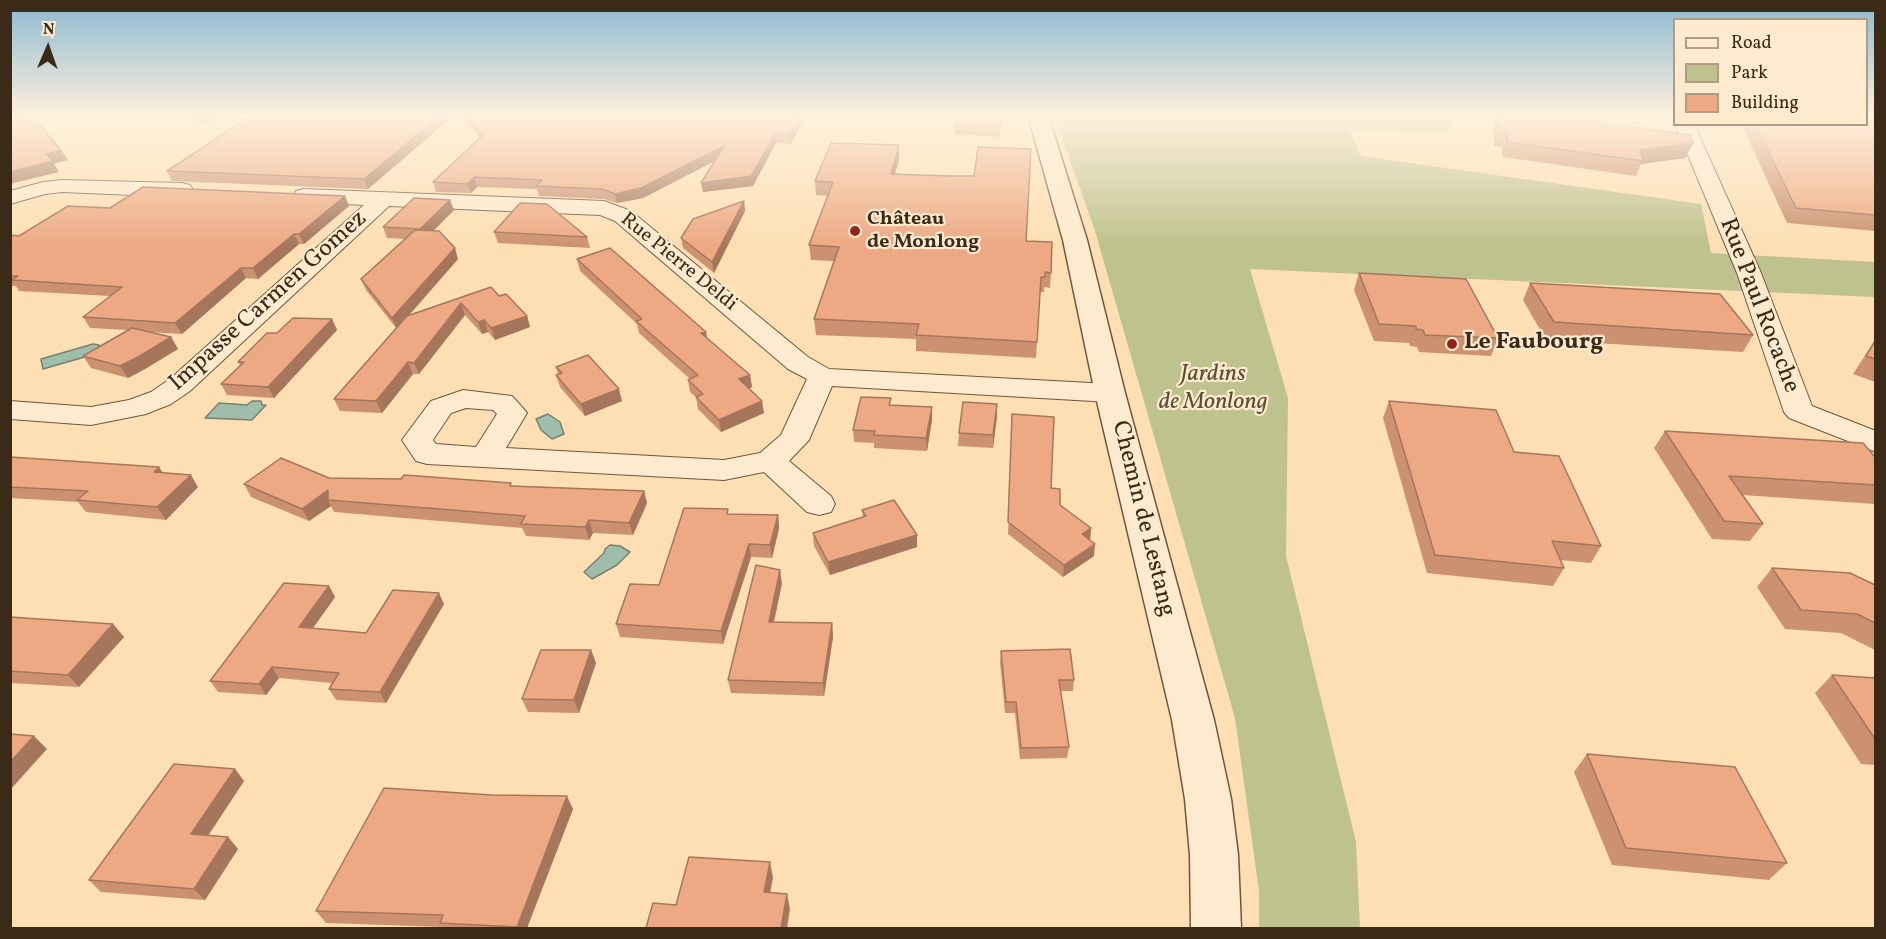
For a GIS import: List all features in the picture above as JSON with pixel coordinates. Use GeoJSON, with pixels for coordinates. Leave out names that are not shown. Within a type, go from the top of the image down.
{"type":"FeatureCollection","features":[{"type":"Feature","properties":{"kind":"street","name":"Chemin de Lestang"},"geometry":{"type":"LineString","coordinates":[[1051,159],[1075,240],[1110,393],[1193,720],[1208,799],[1214,855],[1216,928]]}},
{"type":"Feature","properties":{"kind":"street","name":"Rue Paul Rocache"},"geometry":{"type":"LineString","coordinates":[[1699,159],[1749,273],[1799,412],[1875,442]]}},
{"type":"Feature","properties":{"kind":"street"},"geometry":{"type":"LineString","coordinates":[[10,198],[43,189],[77,185],[207,191]]}},
{"type":"Feature","properties":{"kind":"street","name":"Rue Pierre Deldi"},"geometry":{"type":"LineString","coordinates":[[278,195],[591,206],[616,212],[798,363],[822,376],[849,380],[1110,393]]}},
{"type":"Feature","properties":{"kind":"street","name":"Impasse Carmen Gomez"},"geometry":{"type":"LineString","coordinates":[[10,410],[91,416],[136,408],[161,398],[180,386],[384,200]]}},
{"type":"Feature","properties":{"kind":"street"},"geometry":{"type":"LineString","coordinates":[[485,457],[724,470],[770,461],[794,440],[822,376]]}},
{"type":"Feature","properties":{"kind":"street"},"geometry":{"type":"LineString","coordinates":[[770,461],[819,504]]}},
{"type":"Feature","properties":{"kind":"green space","name":"Jardins de Monlong"},"geometry":{"type":"Polygon","coordinates":[[[1069,159],[1381,159],[1701,204],[1711,253],[1875,262],[1875,297],[1250,269],[1288,398],[1286,556],[1356,842],[1360,928],[1259,928],[1259,891],[1235,718],[1095,231],[1069,159]]]}},
{"type":"Feature","properties":{"kind":"shaded area"},"geometry":{"type":"Polygon","coordinates":[[[93,344],[99,345],[100,349],[95,354],[43,369],[41,359],[93,344]]]}},
{"type":"Feature","properties":{"kind":"shaded area"},"geometry":{"type":"Polygon","coordinates":[[[252,401],[261,401],[262,405],[266,405],[252,420],[205,418],[219,403],[247,405],[252,401]]]}},
{"type":"Feature","properties":{"kind":"shaded area"},"geometry":{"type":"Polygon","coordinates":[[[548,414],[560,422],[564,434],[552,439],[541,430],[536,419],[548,414]]]}},
{"type":"Feature","properties":{"kind":"shaded area"},"geometry":{"type":"Polygon","coordinates":[[[610,545],[620,546],[630,552],[617,565],[592,579],[584,572],[610,545]]]}},
{"type":"Feature","properties":{"kind":"building"},"geometry":{"type":"Polygon","coordinates":[[[10,159],[50,159],[52,161],[10,172],[10,159]]]}},
{"type":"Feature","properties":{"kind":"building"},"geometry":{"type":"Polygon","coordinates":[[[185,159],[388,159],[364,179],[167,171],[185,159]]]}},
{"type":"Feature","properties":{"kind":"building"},"geometry":{"type":"Polygon","coordinates":[[[458,159],[699,159],[641,188],[615,194],[602,189],[536,186],[542,180],[474,177],[467,184],[433,182],[458,159]]]}},
{"type":"Feature","properties":{"kind":"building"},"geometry":{"type":"Polygon","coordinates":[[[716,159],[761,159],[751,176],[701,183],[716,159]]]}},
{"type":"Feature","properties":{"kind":"building"},"geometry":{"type":"Polygon","coordinates":[[[824,159],[895,159],[891,174],[974,176],[976,159],[1030,159],[1026,241],[1052,242],[1051,273],[1045,272],[1045,277],[1041,277],[1037,342],[916,335],[919,324],[814,319],[839,247],[809,245],[833,182],[815,181],[824,159]]]}},
{"type":"Feature","properties":{"kind":"building"},"geometry":{"type":"Polygon","coordinates":[[[1772,159],[1875,159],[1875,215],[1796,208],[1772,159]]]}},
{"type":"Feature","properties":{"kind":"building"},"geometry":{"type":"Polygon","coordinates":[[[143,187],[345,196],[253,268],[241,268],[175,323],[83,317],[122,287],[12,280],[18,276],[10,276],[10,235],[19,236],[68,206],[110,208],[143,187]]]}},
{"type":"Feature","properties":{"kind":"building"},"geometry":{"type":"Polygon","coordinates":[[[414,198],[450,200],[420,229],[383,227],[414,198]]]}},
{"type":"Feature","properties":{"kind":"building"},"geometry":{"type":"Polygon","coordinates":[[[744,201],[712,262],[681,238],[693,219],[744,201]]]}},
{"type":"Feature","properties":{"kind":"building"},"geometry":{"type":"Polygon","coordinates":[[[520,203],[547,204],[587,237],[494,232],[520,203]]]}},
{"type":"Feature","properties":{"kind":"building"},"geometry":{"type":"Polygon","coordinates":[[[415,230],[439,231],[455,248],[392,318],[361,279],[415,230]]]}},
{"type":"Feature","properties":{"kind":"building"},"geometry":{"type":"Polygon","coordinates":[[[610,248],[706,332],[701,333],[750,375],[739,379],[762,401],[719,420],[696,397],[703,394],[688,380],[698,375],[636,321],[642,319],[577,259],[610,248]]]}},
{"type":"Feature","properties":{"kind":"building"},"geometry":{"type":"Polygon","coordinates":[[[1359,273],[1466,279],[1498,338],[1425,335],[1423,330],[1416,329],[1416,326],[1379,324],[1359,273]]]}},
{"type":"Feature","properties":{"kind":"building"},"geometry":{"type":"Polygon","coordinates":[[[1530,283],[1720,294],[1753,335],[1554,322],[1530,283]]]}},
{"type":"Feature","properties":{"kind":"building"},"geometry":{"type":"Polygon","coordinates":[[[491,287],[499,296],[506,294],[527,316],[491,328],[484,320],[478,322],[461,303],[414,363],[408,362],[376,401],[334,399],[407,316],[491,287]]]}},
{"type":"Feature","properties":{"kind":"building"},"geometry":{"type":"Polygon","coordinates":[[[293,318],[332,319],[268,387],[221,384],[244,362],[238,362],[267,333],[277,333],[293,318]]]}},
{"type":"Feature","properties":{"kind":"building"},"geometry":{"type":"Polygon","coordinates":[[[132,328],[171,337],[120,366],[83,356],[132,328]]]}},
{"type":"Feature","properties":{"kind":"building"},"geometry":{"type":"Polygon","coordinates":[[[1875,341],[1875,359],[1866,356],[1875,341]]]}},
{"type":"Feature","properties":{"kind":"building"},"geometry":{"type":"Polygon","coordinates":[[[588,355],[619,389],[581,404],[556,375],[562,373],[556,367],[588,355]]]}},
{"type":"Feature","properties":{"kind":"building"},"geometry":{"type":"Polygon","coordinates":[[[861,397],[891,398],[889,405],[932,407],[926,438],[874,435],[875,431],[853,430],[861,397]]]}},
{"type":"Feature","properties":{"kind":"building"},"geometry":{"type":"Polygon","coordinates":[[[1389,401],[1496,410],[1514,452],[1559,456],[1601,546],[1552,541],[1564,568],[1435,555],[1389,401]]]}},
{"type":"Feature","properties":{"kind":"building"},"geometry":{"type":"Polygon","coordinates":[[[963,402],[997,404],[993,435],[959,433],[963,402]]]}},
{"type":"Feature","properties":{"kind":"building"},"geometry":{"type":"Polygon","coordinates":[[[1012,414],[1054,417],[1051,488],[1060,489],[1060,505],[1091,528],[1082,534],[1095,544],[1064,565],[1008,522],[1012,414]]]}},
{"type":"Feature","properties":{"kind":"building"},"geometry":{"type":"Polygon","coordinates":[[[1665,431],[1863,443],[1875,457],[1875,485],[1729,476],[1763,524],[1724,521],[1665,431]]]}},
{"type":"Feature","properties":{"kind":"building"},"geometry":{"type":"Polygon","coordinates":[[[10,457],[159,467],[154,472],[191,475],[157,507],[77,500],[88,491],[10,487],[10,457]]]}},
{"type":"Feature","properties":{"kind":"building"},"geometry":{"type":"Polygon","coordinates":[[[281,458],[329,478],[401,479],[404,475],[511,483],[510,486],[644,491],[629,523],[589,520],[585,527],[521,524],[525,516],[328,500],[328,490],[302,509],[244,484],[281,458]]]}},
{"type":"Feature","properties":{"kind":"building"},"geometry":{"type":"Polygon","coordinates":[[[894,500],[917,535],[828,562],[813,533],[866,516],[862,510],[894,500]]]}},
{"type":"Feature","properties":{"kind":"building"},"geometry":{"type":"Polygon","coordinates":[[[684,508],[728,509],[727,514],[778,515],[770,545],[749,544],[721,631],[616,624],[630,584],[659,585],[684,508]]]}},
{"type":"Feature","properties":{"kind":"building"},"geometry":{"type":"Polygon","coordinates":[[[756,565],[780,570],[769,622],[832,623],[823,683],[728,680],[756,565]]]}},
{"type":"Feature","properties":{"kind":"building"},"geometry":{"type":"Polygon","coordinates":[[[1772,568],[1850,573],[1875,585],[1875,623],[1857,614],[1801,610],[1772,568]]]}},
{"type":"Feature","properties":{"kind":"building"},"geometry":{"type":"Polygon","coordinates":[[[284,583],[329,586],[299,627],[366,633],[393,590],[439,593],[380,692],[329,689],[339,673],[272,667],[259,684],[210,681],[284,583]]]}},
{"type":"Feature","properties":{"kind":"building"},"geometry":{"type":"Polygon","coordinates":[[[10,617],[113,624],[68,675],[10,671],[10,617]]]}},
{"type":"Feature","properties":{"kind":"building"},"geometry":{"type":"Polygon","coordinates":[[[1070,649],[1074,680],[1059,680],[1069,747],[1021,748],[1016,702],[1006,702],[1001,651],[1070,649]]]}},
{"type":"Feature","properties":{"kind":"building"},"geometry":{"type":"Polygon","coordinates":[[[541,650],[591,650],[574,700],[522,699],[541,650]]]}},
{"type":"Feature","properties":{"kind":"building"},"geometry":{"type":"Polygon","coordinates":[[[1832,675],[1875,678],[1875,739],[1832,675]]]}},
{"type":"Feature","properties":{"kind":"building"},"geometry":{"type":"Polygon","coordinates":[[[10,734],[34,736],[10,762],[10,734]]]}},
{"type":"Feature","properties":{"kind":"building"},"geometry":{"type":"Polygon","coordinates":[[[1587,754],[1735,767],[1787,863],[1626,848],[1587,754]]]}},
{"type":"Feature","properties":{"kind":"building"},"geometry":{"type":"Polygon","coordinates":[[[174,764],[235,769],[191,834],[228,837],[194,889],[89,880],[174,764]]]}},
{"type":"Feature","properties":{"kind":"building"},"geometry":{"type":"Polygon","coordinates":[[[384,788],[492,795],[567,796],[517,927],[440,923],[443,915],[316,911],[384,788]]]}},
{"type":"Feature","properties":{"kind":"building"},"geometry":{"type":"Polygon","coordinates":[[[689,857],[770,862],[764,892],[787,894],[781,928],[646,928],[653,903],[676,905],[689,857]]]}},
{"type":"Feature","properties":{"kind":"place","name":"Château de Monlong"},"geometry":{"type":"Point","coordinates":[855,231]}},
{"type":"Feature","properties":{"kind":"place","name":"Le Faubourg"},"geometry":{"type":"Point","coordinates":[1452,344]}}]}
